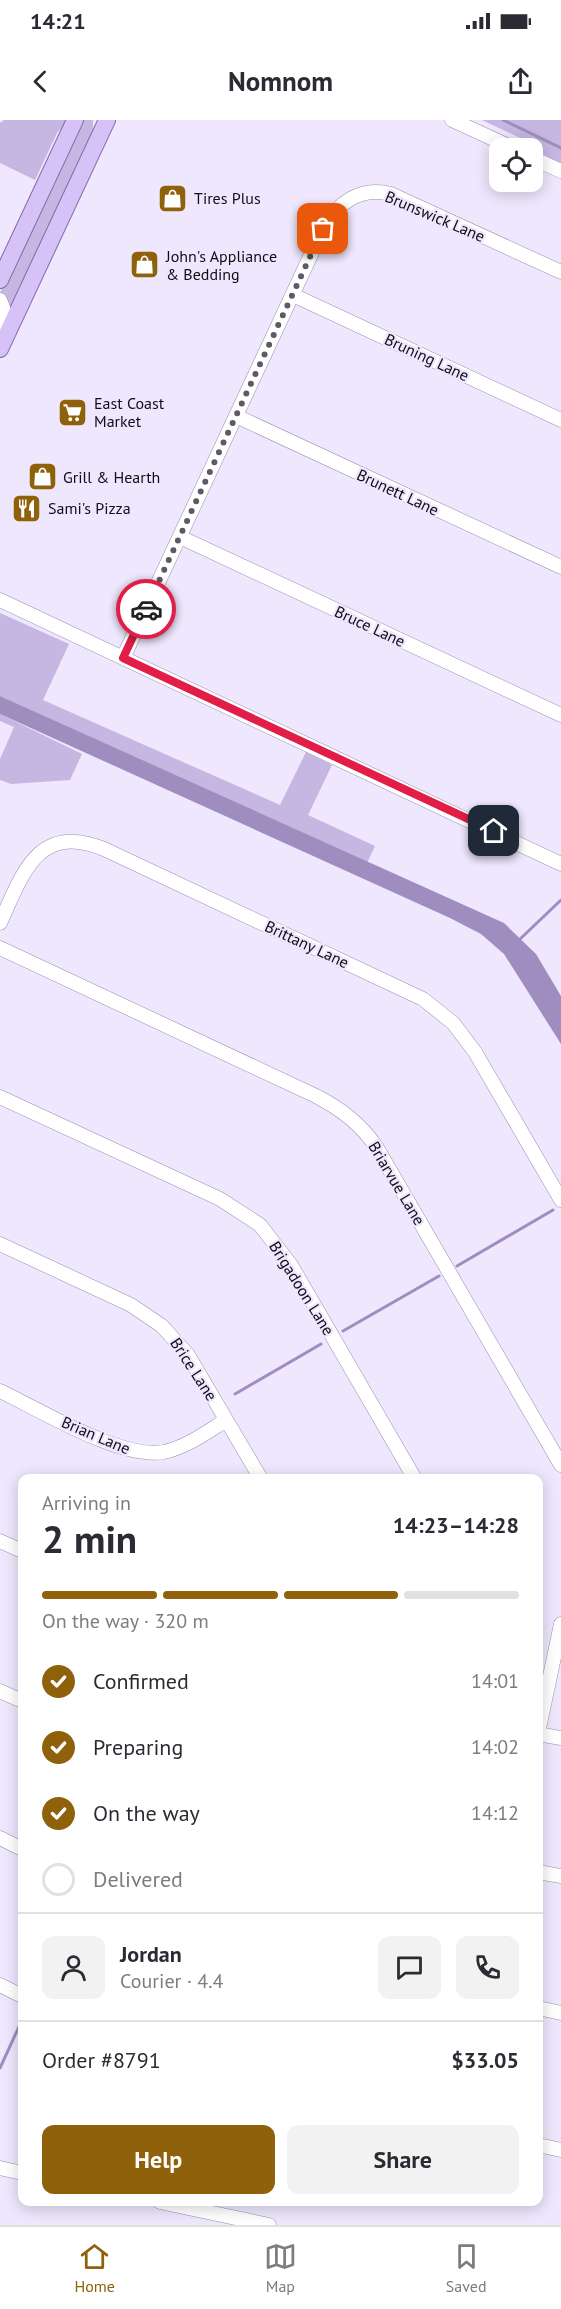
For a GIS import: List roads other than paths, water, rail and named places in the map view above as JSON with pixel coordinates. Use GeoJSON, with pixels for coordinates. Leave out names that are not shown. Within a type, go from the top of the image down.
{"type":"FeatureCollection","features":[{"type":"Feature","properties":{"kind":"main road"},"geometry":{"type":"LineString","coordinates":[[0,280],[75,120]]}},
{"type":"Feature","properties":{"kind":"main road"},"geometry":{"type":"LineString","coordinates":[[0,349],[106,120]]}},
{"type":"Feature","properties":{"kind":"street"},"geometry":{"type":"LineString","coordinates":[[452,120],[491,138]]}},
{"type":"Feature","properties":{"kind":"street"},"geometry":{"type":"LineString","coordinates":[[543,163],[561,171]]}},
{"type":"Feature","properties":{"kind":"street","name":"Brunswick Lane"},"geometry":{"type":"LineString","coordinates":[[123,658],[332,214],[347,200],[373,192],[402,198],[561,272]]}},
{"type":"Feature","properties":{"kind":"street","name":"Bruning Lane"},"geometry":{"type":"LineString","coordinates":[[293,295],[561,420]]}},
{"type":"Feature","properties":{"kind":"street"},"geometry":{"type":"LineString","coordinates":[[0,300],[4,310],[0,327]]}},
{"type":"Feature","properties":{"kind":"street","name":"Brunett Lane"},"geometry":{"type":"LineString","coordinates":[[236,416],[561,567]]}},
{"type":"Feature","properties":{"kind":"street","name":"Bruce Lane"},"geometry":{"type":"LineString","coordinates":[[180,537],[561,715]]}},
{"type":"Feature","properties":{"kind":"street"},"geometry":{"type":"LineString","coordinates":[[0,600],[561,864]]}},
{"type":"Feature","properties":{"kind":"street","name":"Brittany Lane"},"geometry":{"type":"LineString","coordinates":[[0,923],[33,858],[56,844],[81,842],[105,849],[423,999],[453,1023],[475,1052],[561,1200]]}},
{"type":"Feature","properties":{"kind":"street","name":"Briarvue Lane"},"geometry":{"type":"LineString","coordinates":[[0,948],[316,1096],[344,1112],[359,1125],[376,1148],[561,1465]]}},
{"type":"Feature","properties":{"kind":"street","name":"Brigadoon Lane"},"geometry":{"type":"LineString","coordinates":[[0,1097],[220,1199],[260,1225],[291,1265],[412,1474]]}},
{"type":"Feature","properties":{"kind":"street","name":"Brice Lane"},"geometry":{"type":"LineString","coordinates":[[0,1244],[131,1305],[162,1326],[188,1355],[258,1474]]}},
{"type":"Feature","properties":{"kind":"street","name":"Brian Lane"},"geometry":{"type":"LineString","coordinates":[[0,1391],[118,1447],[141,1453],[176,1448],[226,1420]]}},
{"type":"Feature","properties":{"kind":"street"},"geometry":{"type":"LineString","coordinates":[[0,1541],[18,1549]]}},
{"type":"Feature","properties":{"kind":"street"},"geometry":{"type":"LineString","coordinates":[[543,1709],[561,1624]]}},
{"type":"Feature","properties":{"kind":"street"},"geometry":{"type":"LineString","coordinates":[[0,1691],[18,1699]]}},
{"type":"Feature","properties":{"kind":"street"},"geometry":{"type":"LineString","coordinates":[[543,1734],[561,1738]]}},
{"type":"Feature","properties":{"kind":"street"},"geometry":{"type":"LineString","coordinates":[[0,1838],[18,1847]]}},
{"type":"Feature","properties":{"kind":"street"},"geometry":{"type":"LineString","coordinates":[[543,1873],[561,1876]]}},
{"type":"Feature","properties":{"kind":"street"},"geometry":{"type":"LineString","coordinates":[[0,1985],[18,1994]]}},
{"type":"Feature","properties":{"kind":"street"},"geometry":{"type":"LineString","coordinates":[[543,2009],[561,2013]]}},
{"type":"Feature","properties":{"kind":"street"},"geometry":{"type":"LineString","coordinates":[[543,2146],[561,2150]]}},
{"type":"Feature","properties":{"kind":"street"},"geometry":{"type":"LineString","coordinates":[[0,2168],[18,2172]]}},
{"type":"Feature","properties":{"kind":"street"},"geometry":{"type":"LineString","coordinates":[[179,2206],[269,2225]]}},
{"type":"Feature","properties":{"kind":"waterway"},"geometry":{"type":"LineString","coordinates":[[503,120],[561,148]]}},
{"type":"Feature","properties":{"kind":"waterway"},"geometry":{"type":"LineString","coordinates":[[519,940],[561,900]]}},
{"type":"Feature","properties":{"kind":"waterway"},"geometry":{"type":"LineString","coordinates":[[457,1266],[553,1210]]}},
{"type":"Feature","properties":{"kind":"waterway"},"geometry":{"type":"LineString","coordinates":[[343,1331],[439,1276]]}},
{"type":"Feature","properties":{"kind":"waterway"},"geometry":{"type":"LineString","coordinates":[[235,1394],[321,1344]]}},
{"type":"Feature","properties":{"kind":"waterway"},"geometry":{"type":"LineString","coordinates":[[0,2068],[18,2029]]}},
{"type":"Feature","properties":{"kind":"place","name":"Tires Plus"},"geometry":{"type":"Point","coordinates":[173,198]}},
{"type":"Feature","properties":{"kind":"place","name":"John's Appliance & Bedding"},"geometry":{"type":"Point","coordinates":[145,265]}},
{"type":"Feature","properties":{"kind":"place","name":"East Coast Market"},"geometry":{"type":"Point","coordinates":[73,412]}},
{"type":"Feature","properties":{"kind":"place","name":"Grill & Hearth"},"geometry":{"type":"Point","coordinates":[42,477]}},
{"type":"Feature","properties":{"kind":"place","name":"Sami's Pizza"},"geometry":{"type":"Point","coordinates":[27,508]}}]}
